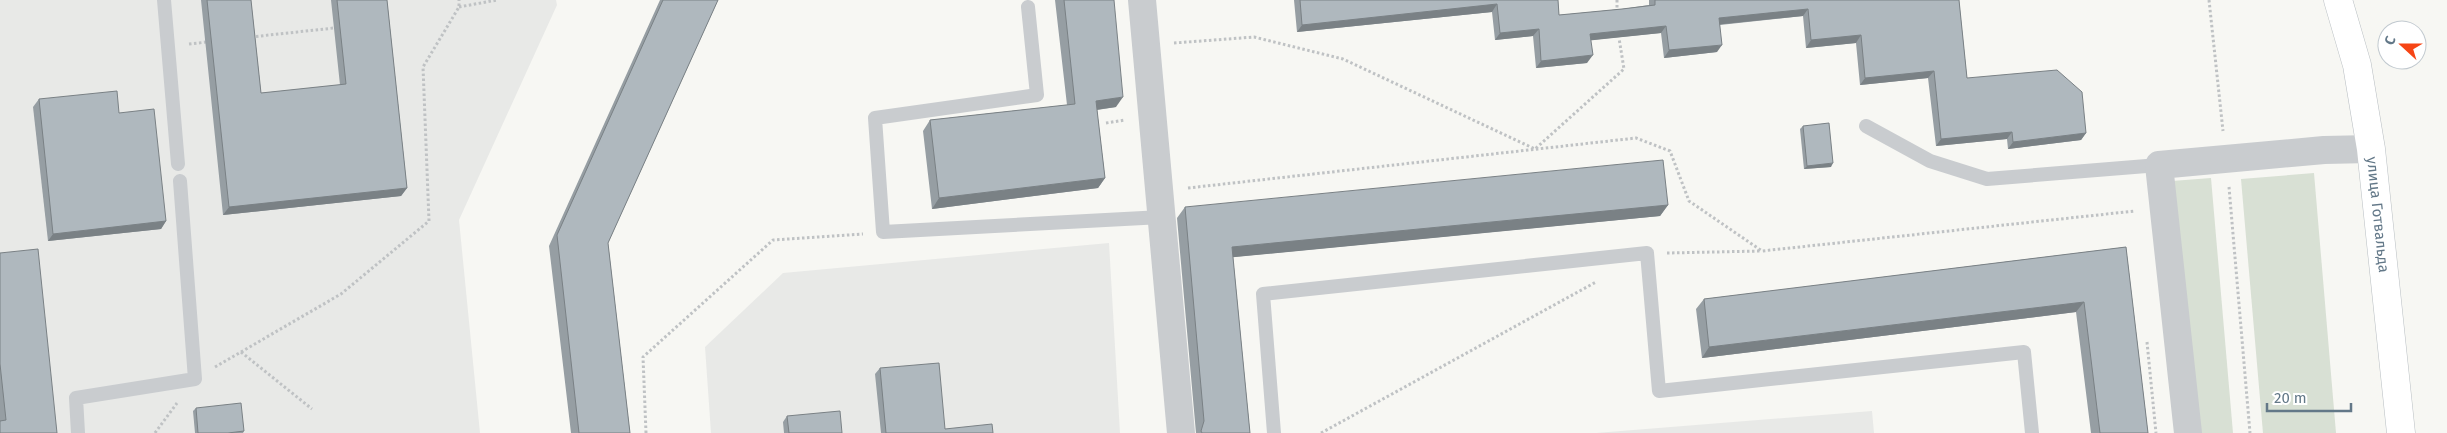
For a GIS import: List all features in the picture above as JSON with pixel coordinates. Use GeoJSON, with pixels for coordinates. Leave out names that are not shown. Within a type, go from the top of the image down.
{"type":"FeatureCollection","features":[{"type":"Feature","properties":{"kind":"main road","name":"улица Готвальда"},"geometry":{"type":"LineString","coordinates":[[2338,0],[2357,65],[2370,149],[2401,433]]}},
{"type":"Feature","properties":{"kind":"street"},"geometry":{"type":"LineString","coordinates":[[1142,0],[1181,433]]}},
{"type":"Feature","properties":{"kind":"street"},"geometry":{"type":"LineString","coordinates":[[2188,433],[2159,165],[2324,150],[2370,149]]}},
{"type":"Feature","properties":{"kind":"lane"},"geometry":{"type":"LineString","coordinates":[[164,0],[178,164]]}},
{"type":"Feature","properties":{"kind":"lane"},"geometry":{"type":"LineString","coordinates":[[1028,7],[1037,95],[876,118],[883,232],[1160,204]]}},
{"type":"Feature","properties":{"kind":"lane"},"geometry":{"type":"LineString","coordinates":[[1866,126],[1930,161],[1987,180],[2159,165]]}},
{"type":"Feature","properties":{"kind":"lane"},"geometry":{"type":"LineString","coordinates":[[78,433],[76,398],[195,379],[180,181]]}},
{"type":"Feature","properties":{"kind":"lane"},"geometry":{"type":"LineString","coordinates":[[1274,433],[1263,294],[1647,253],[1659,390],[2024,352],[2032,433]]}},
{"type":"Feature","properties":{"kind":"path"},"geometry":{"type":"LineString","coordinates":[[154,433],[195,379],[341,294],[429,221],[423,67],[459,7],[459,0]]}},
{"type":"Feature","properties":{"kind":"path"},"geometry":{"type":"LineString","coordinates":[[459,7],[497,0]]}},
{"type":"Feature","properties":{"kind":"path"},"geometry":{"type":"LineString","coordinates":[[1616,0],[1617,16]]}},
{"type":"Feature","properties":{"kind":"path"},"geometry":{"type":"LineString","coordinates":[[2209,0],[2227,160],[2250,433]]}},
{"type":"Feature","properties":{"kind":"path"},"geometry":{"type":"LineString","coordinates":[[249,37],[334,28]]}},
{"type":"Feature","properties":{"kind":"path"},"geometry":{"type":"LineString","coordinates":[[1146,45],[1254,37],[1343,59],[1535,149]]}},
{"type":"Feature","properties":{"kind":"path"},"geometry":{"type":"LineString","coordinates":[[1535,149],[1624,69],[1620,38]]}},
{"type":"Feature","properties":{"kind":"path"},"geometry":{"type":"LineString","coordinates":[[168,46],[214,41]]}},
{"type":"Feature","properties":{"kind":"path"},"geometry":{"type":"LineString","coordinates":[[1160,204],[1535,149],[1636,138],[1670,151],[1689,200],[1762,251]]}},
{"type":"Feature","properties":{"kind":"path"},"geometry":{"type":"LineString","coordinates":[[1647,253],[1762,251],[2135,210],[2136,220]]}},
{"type":"Feature","properties":{"kind":"path"},"geometry":{"type":"LineString","coordinates":[[646,433],[643,357],[773,240],[883,232]]}},
{"type":"Feature","properties":{"kind":"path"},"geometry":{"type":"LineString","coordinates":[[1321,433],[1604,277]]}},
{"type":"Feature","properties":{"kind":"path"},"geometry":{"type":"LineString","coordinates":[[2147,336],[2156,433]]}},
{"type":"Feature","properties":{"kind":"path"},"geometry":{"type":"LineString","coordinates":[[241,352],[312,409]]}},
{"type":"Feature","properties":{"kind":"shaded area"},"geometry":{"type":"Polygon","coordinates":[[[0,0],[556,0],[557,5],[459,220],[480,433],[0,433],[0,0]]]}},
{"type":"Feature","properties":{"kind":"shaded area"},"geometry":{"type":"Polygon","coordinates":[[[2314,173],[2336,433],[2263,433],[2241,179],[2314,173]]]}},
{"type":"Feature","properties":{"kind":"shaded area"},"geometry":{"type":"Polygon","coordinates":[[[2211,178],[2233,433],[2196,433],[2172,181],[2211,178]]]}},
{"type":"Feature","properties":{"kind":"shaded area"},"geometry":{"type":"Polygon","coordinates":[[[1109,243],[1120,433],[711,433],[705,347],[783,273],[1109,243]]]}},
{"type":"Feature","properties":{"kind":"shaded area"},"geometry":{"type":"Polygon","coordinates":[[[1872,411],[1874,433],[1596,433],[1872,411]]]}},
{"type":"Feature","properties":{"kind":"building"},"geometry":{"type":"Polygon","coordinates":[[[207,0],[251,0],[261,93],[346,84],[337,0],[387,0],[407,188],[229,207],[207,0]]]}},
{"type":"Feature","properties":{"kind":"building"},"geometry":{"type":"Polygon","coordinates":[[[663,0],[718,0],[608,243],[630,433],[579,433],[557,235],[663,0]]]}},
{"type":"Feature","properties":{"kind":"building"},"geometry":{"type":"Polygon","coordinates":[[[1064,0],[1114,0],[1123,97],[1096,101],[1105,178],[939,198],[930,120],[1075,104],[1064,0]]]}},
{"type":"Feature","properties":{"kind":"building"},"geometry":{"type":"Polygon","coordinates":[[[1300,0],[1558,0],[1559,15],[1655,5],[1655,0],[1959,0],[1967,78],[2057,70],[2082,92],[2086,133],[2013,142],[2012,132],[1941,139],[1934,71],[1865,78],[1861,35],[1811,40],[1808,9],[1719,18],[1722,45],[1669,50],[1666,26],[1590,34],[1593,55],[1541,61],[1539,29],[1500,33],[1497,4],[1302,25],[1300,0]]]}},
{"type":"Feature","properties":{"kind":"building"},"geometry":{"type":"Polygon","coordinates":[[[117,91],[119,113],[154,109],[166,221],[53,234],[39,99],[117,91]]]}},
{"type":"Feature","properties":{"kind":"building"},"geometry":{"type":"Polygon","coordinates":[[[1829,123],[1833,163],[1807,166],[1803,126],[1829,123]]]}},
{"type":"Feature","properties":{"kind":"building"},"geometry":{"type":"Polygon","coordinates":[[[1663,160],[1668,205],[1232,247],[1250,433],[1202,433],[1204,421],[1185,207],[1663,160]]]}},
{"type":"Feature","properties":{"kind":"building"},"geometry":{"type":"Polygon","coordinates":[[[2126,247],[2148,433],[2100,433],[2084,302],[1709,347],[1704,299],[2126,247]]]}},
{"type":"Feature","properties":{"kind":"building"},"geometry":{"type":"Polygon","coordinates":[[[38,249],[57,433],[0,433],[0,421],[6,420],[0,364],[0,253],[38,249]]]}},
{"type":"Feature","properties":{"kind":"building"},"geometry":{"type":"Polygon","coordinates":[[[939,363],[945,429],[992,424],[993,433],[886,433],[880,368],[939,363]]]}},
{"type":"Feature","properties":{"kind":"building"},"geometry":{"type":"Polygon","coordinates":[[[241,403],[244,431],[198,433],[196,408],[241,403]]]}},
{"type":"Feature","properties":{"kind":"building"},"geometry":{"type":"Polygon","coordinates":[[[840,411],[842,433],[789,433],[787,416],[840,411]]]}}]}
